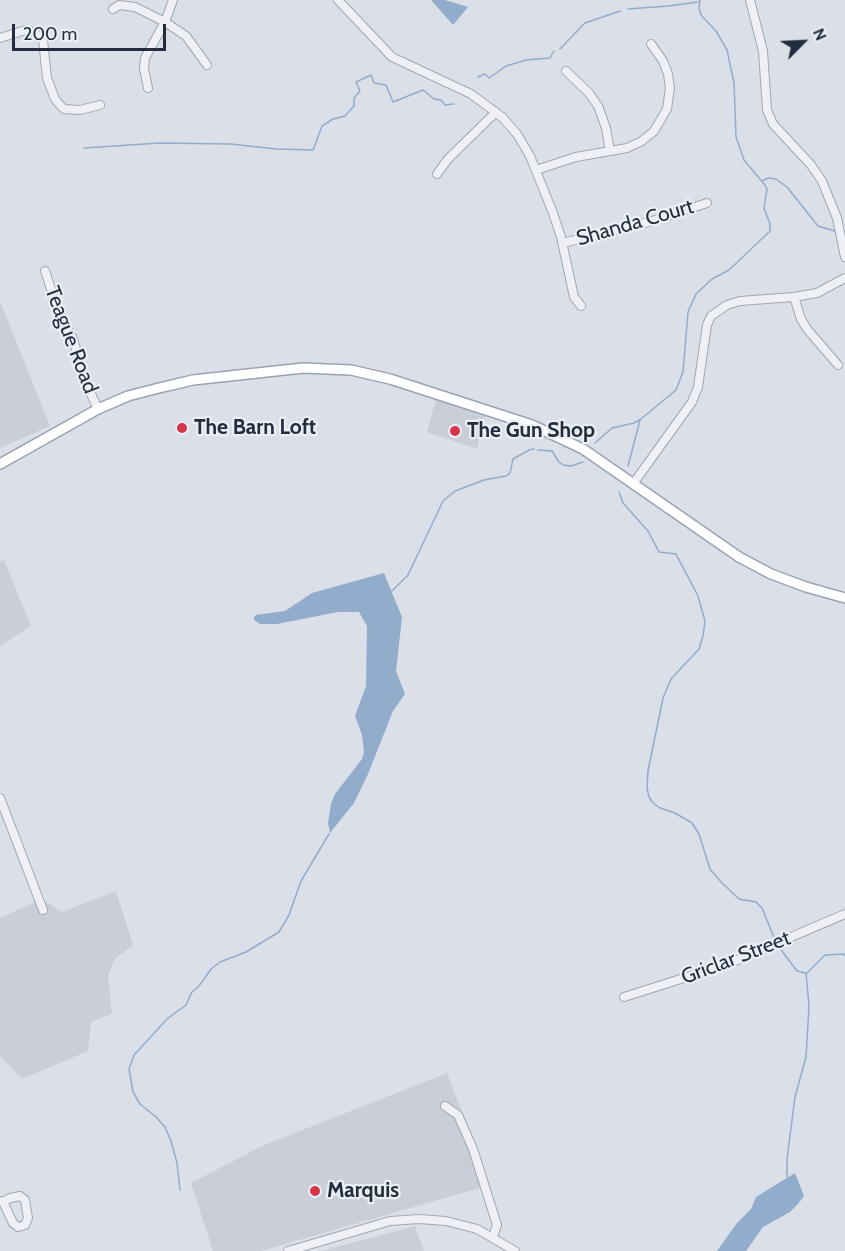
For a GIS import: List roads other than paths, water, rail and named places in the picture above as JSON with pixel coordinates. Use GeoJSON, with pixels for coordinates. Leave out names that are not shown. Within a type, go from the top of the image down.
{"type":"FeatureCollection","features":[{"type":"Feature","properties":{"kind":"main road"},"geometry":{"type":"LineString","coordinates":[[0,464],[98,409],[128,396],[193,381],[303,368],[351,370],[390,379],[532,425],[584,449],[739,557],[771,574],[845,598]]}},
{"type":"Feature","properties":{"kind":"street"},"geometry":{"type":"LineString","coordinates":[[148,88],[144,69],[145,58],[165,22],[173,0]]}},
{"type":"Feature","properties":{"kind":"street"},"geometry":{"type":"LineString","coordinates":[[338,0],[392,57],[471,94],[496,112],[517,134],[536,170],[563,243],[574,297],[581,306]]}},
{"type":"Feature","properties":{"kind":"street"},"geometry":{"type":"LineString","coordinates":[[750,0],[763,51],[767,110],[773,124],[812,165],[822,181],[837,218],[845,257]]}},
{"type":"Feature","properties":{"kind":"street"},"geometry":{"type":"LineString","coordinates":[[113,9],[119,5],[135,7],[165,22],[186,36],[207,65]]}},
{"type":"Feature","properties":{"kind":"street"},"geometry":{"type":"LineString","coordinates":[[0,38],[26,30],[35,33],[43,40],[47,78],[59,104],[64,109],[80,110],[100,105]]}},
{"type":"Feature","properties":{"kind":"street"},"geometry":{"type":"LineString","coordinates":[[536,170],[576,158],[627,148],[642,141],[654,131],[665,115],[669,102],[669,81],[663,62],[651,44]]}},
{"type":"Feature","properties":{"kind":"street"},"geometry":{"type":"LineString","coordinates":[[566,71],[585,88],[598,106],[606,128],[610,151]]}},
{"type":"Feature","properties":{"kind":"street"},"geometry":{"type":"LineString","coordinates":[[437,174],[448,159],[496,112]]}},
{"type":"Feature","properties":{"kind":"street","name":"Shanda Court"},"geometry":{"type":"LineString","coordinates":[[563,243],[649,222],[707,203]]}},
{"type":"Feature","properties":{"kind":"street","name":"Teague Road"},"geometry":{"type":"LineString","coordinates":[[45,271],[98,409]]}},
{"type":"Feature","properties":{"kind":"street"},"geometry":{"type":"LineString","coordinates":[[633,484],[692,402],[698,387],[707,325],[711,316],[727,305],[740,301],[817,293],[845,278]]}},
{"type":"Feature","properties":{"kind":"street"},"geometry":{"type":"LineString","coordinates":[[794,297],[807,329],[837,365]]}},
{"type":"Feature","properties":{"kind":"street"},"geometry":{"type":"LineString","coordinates":[[0,798],[43,910]]}},
{"type":"Feature","properties":{"kind":"street","name":"Griclar Street"},"geometry":{"type":"LineString","coordinates":[[624,997],[728,964],[845,914]]}},
{"type":"Feature","properties":{"kind":"street"},"geometry":{"type":"LineString","coordinates":[[445,1106],[458,1115],[473,1149],[497,1226],[493,1237]]}},
{"type":"Feature","properties":{"kind":"street"},"geometry":{"type":"LineString","coordinates":[[288,1251],[404,1219],[431,1219],[462,1224],[493,1237],[515,1251]]}},
{"type":"Feature","properties":{"kind":"water"},"geometry":{"type":"Polygon","coordinates":[[[431,0],[445,0],[468,7],[453,25],[431,0]]]}},
{"type":"Feature","properties":{"kind":"water"},"geometry":{"type":"Polygon","coordinates":[[[384,573],[402,617],[396,671],[405,694],[393,711],[354,803],[330,833],[328,823],[335,794],[362,759],[364,752],[362,735],[355,716],[366,686],[367,626],[359,612],[338,612],[277,624],[260,624],[254,620],[254,617],[285,611],[312,593],[384,573]]]}},
{"type":"Feature","properties":{"kind":"water"},"geometry":{"type":"Polygon","coordinates":[[[795,1173],[804,1196],[790,1212],[763,1227],[746,1251],[717,1251],[737,1223],[751,1209],[756,1197],[795,1173]]]}},
{"type":"Feature","properties":{"kind":"waterway"},"geometry":{"type":"LineString","coordinates":[[595,443],[612,428],[641,419],[676,390],[683,372],[688,312],[696,294],[712,279],[729,270],[770,231],[764,208],[767,189],[744,160],[736,137],[734,83],[727,50],[716,31],[701,15],[700,0]]}},
{"type":"Feature","properties":{"kind":"waterway"},"geometry":{"type":"LineString","coordinates":[[628,9],[698,2]]}},
{"type":"Feature","properties":{"kind":"waterway"},"geometry":{"type":"LineString","coordinates":[[560,49],[585,23],[620,11]]}},
{"type":"Feature","properties":{"kind":"waterway"},"geometry":{"type":"LineString","coordinates":[[478,77],[485,74],[489,78],[506,66],[526,60],[550,58],[554,51]]}},
{"type":"Feature","properties":{"kind":"waterway"},"geometry":{"type":"LineString","coordinates":[[84,148],[160,143],[231,144],[313,150],[322,126],[333,119],[345,116],[354,106],[354,98],[360,91],[356,82],[371,75],[374,83],[386,85],[393,102],[423,90],[434,99],[441,100],[445,105],[454,104]]}},
{"type":"Feature","properties":{"kind":"waterway"},"geometry":{"type":"LineString","coordinates":[[762,181],[768,178],[776,179],[787,187],[818,226],[835,231]]}},
{"type":"Feature","properties":{"kind":"waterway"},"geometry":{"type":"LineString","coordinates":[[628,466],[640,420]]}},
{"type":"Feature","properties":{"kind":"waterway"},"geometry":{"type":"LineString","coordinates":[[392,591],[408,575],[443,501],[455,491],[484,480],[506,476],[510,473],[513,459],[534,449]]}},
{"type":"Feature","properties":{"kind":"waterway"},"geometry":{"type":"LineString","coordinates":[[538,450],[552,451],[563,465],[571,466],[583,462]]}},
{"type":"Feature","properties":{"kind":"waterway"},"geometry":{"type":"LineString","coordinates":[[619,492],[623,503],[648,531],[659,552],[676,554],[698,596],[705,621],[699,649],[671,679],[663,698],[648,771],[649,797],[660,808],[675,813],[692,823],[699,834],[710,869],[739,899],[756,902],[762,908],[775,940]]}},
{"type":"Feature","properties":{"kind":"waterway"},"geometry":{"type":"LineString","coordinates":[[180,1190],[177,1163],[165,1127],[140,1104],[133,1092],[129,1069],[134,1055],[167,1019],[186,1005],[192,992],[211,969],[220,962],[246,952],[279,932],[289,915],[301,881],[329,834]]}},
{"type":"Feature","properties":{"kind":"waterway"},"geometry":{"type":"LineString","coordinates":[[779,947],[797,971],[805,973]]}},
{"type":"Feature","properties":{"kind":"waterway"},"geometry":{"type":"LineString","coordinates":[[807,973],[825,955],[844,954],[845,956]]}},
{"type":"Feature","properties":{"kind":"waterway"},"geometry":{"type":"LineString","coordinates":[[787,1177],[795,1097],[806,1057],[809,1006],[806,973]]}},
{"type":"Feature","properties":{"kind":"place","name":"The Barn Loft"},"geometry":{"type":"Point","coordinates":[182,428]}},
{"type":"Feature","properties":{"kind":"place","name":"The Gun Shop"},"geometry":{"type":"Point","coordinates":[455,431]}},
{"type":"Feature","properties":{"kind":"place","name":"Marquis"},"geometry":{"type":"Point","coordinates":[315,1191]}}]}
